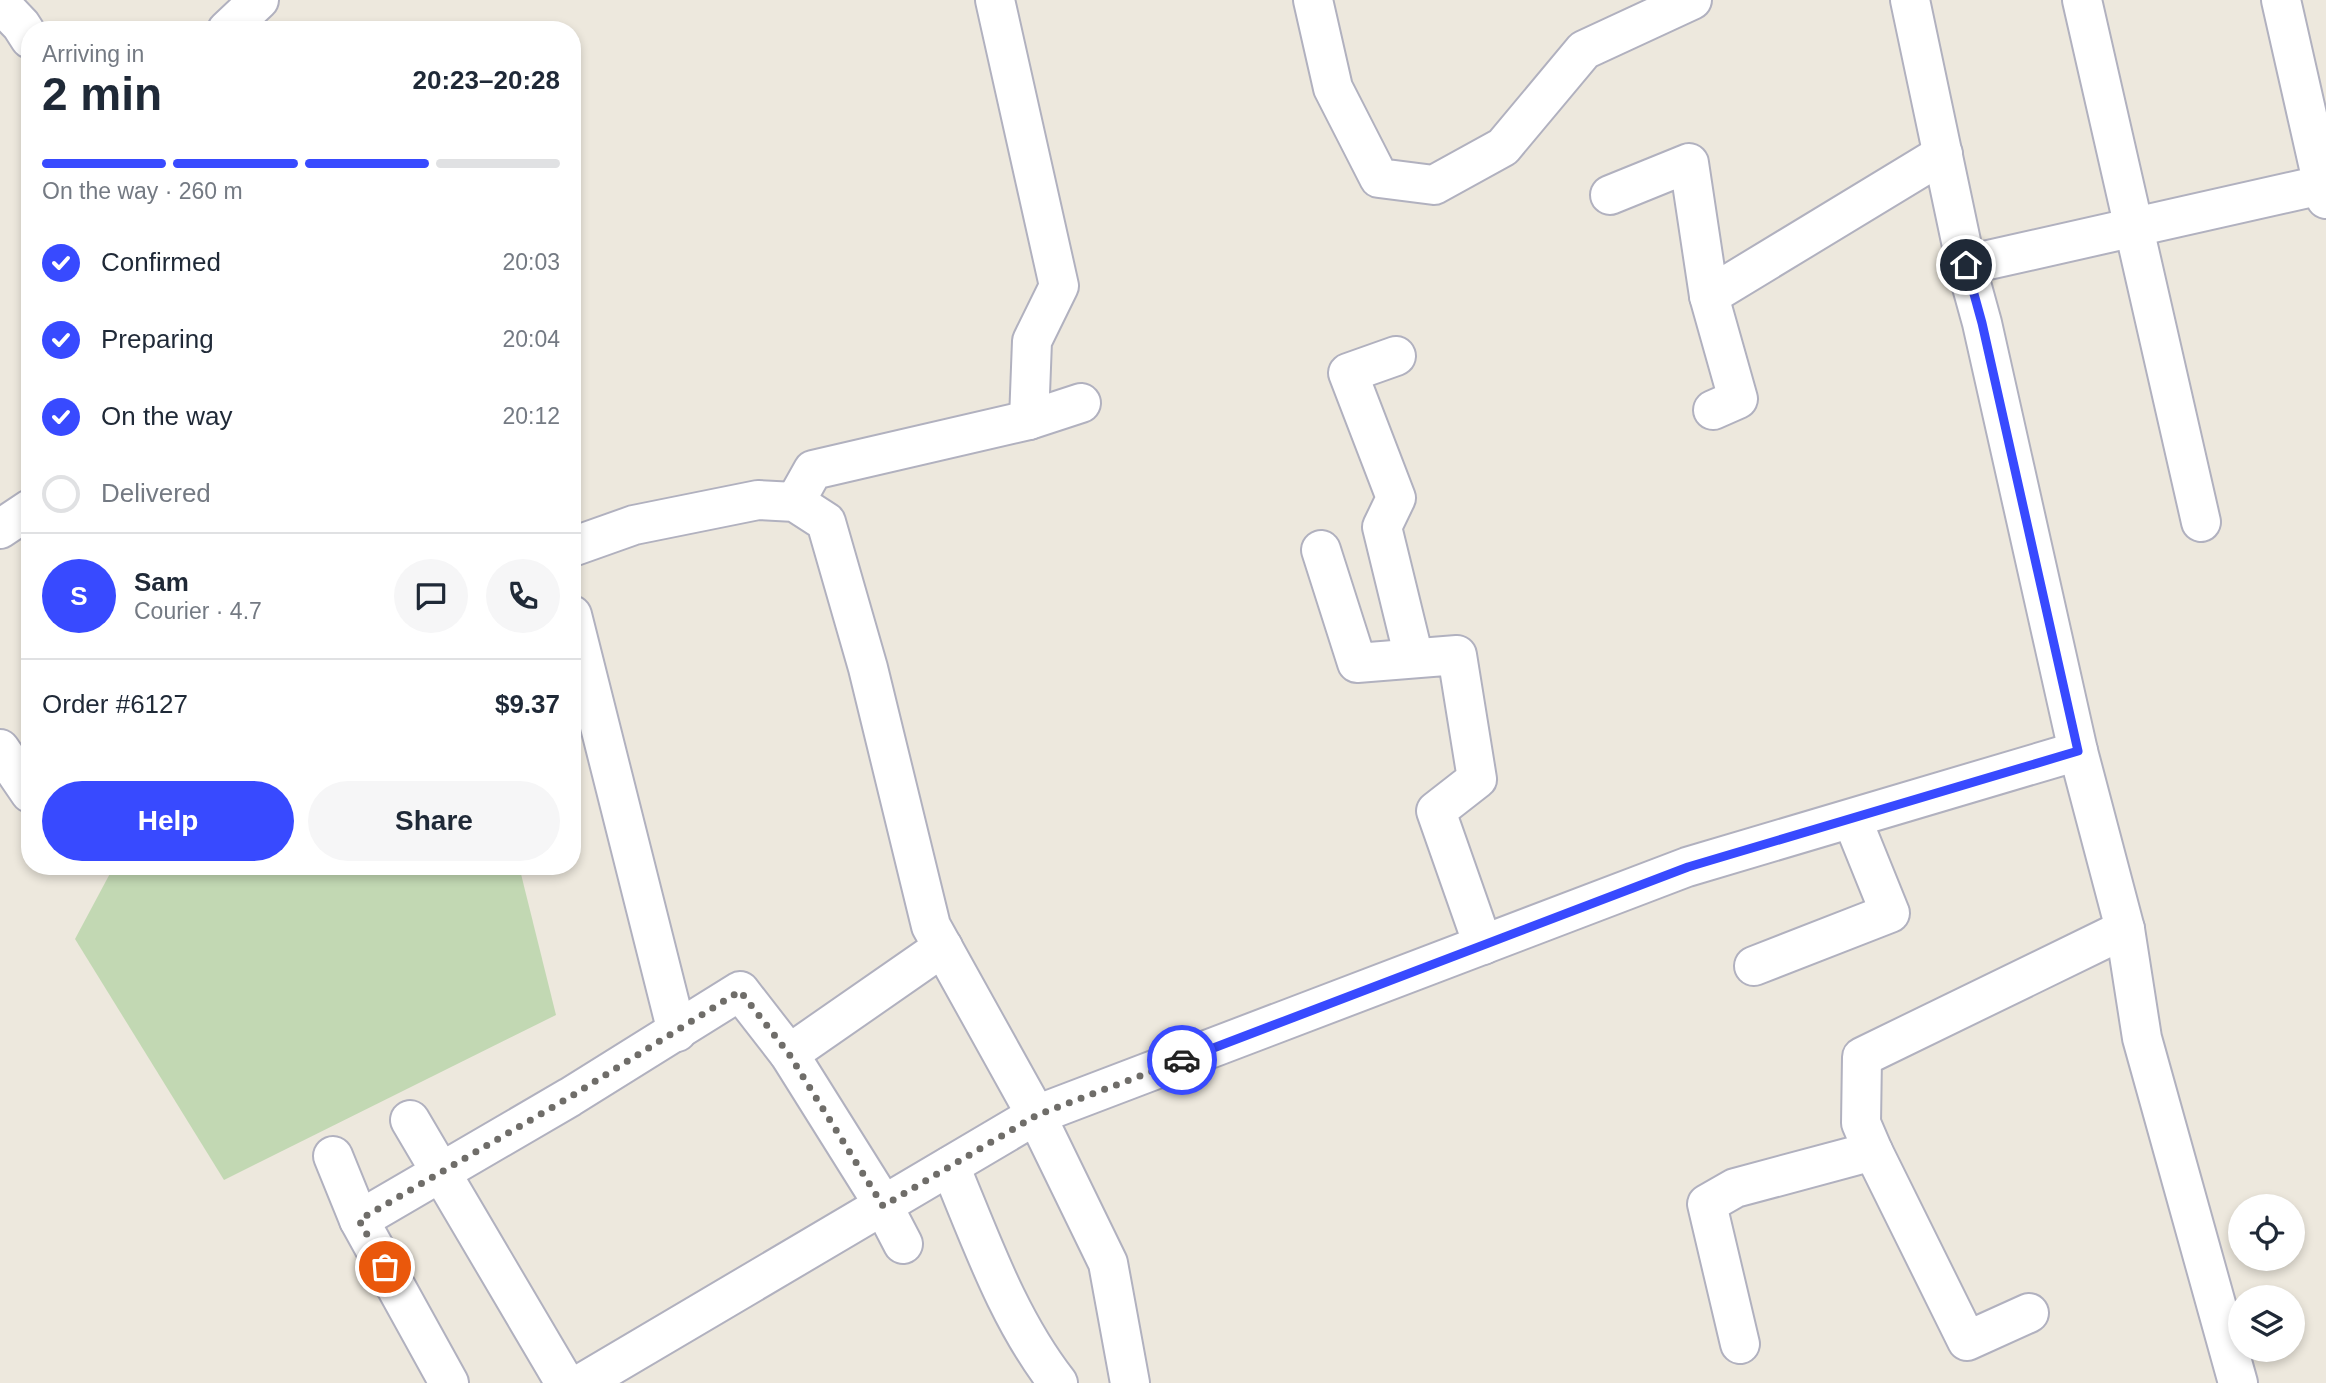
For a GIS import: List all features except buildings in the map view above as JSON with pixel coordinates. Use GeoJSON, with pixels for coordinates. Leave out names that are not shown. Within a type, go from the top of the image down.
{"type":"FeatureCollection","features":[{"type":"Feature","properties":{"kind":"street"},"geometry":{"type":"LineString","coordinates":[[237,21],[259,0]]}},
{"type":"Feature","properties":{"kind":"street"},"geometry":{"type":"LineString","coordinates":[[995,0],[1059,286],[1032,341],[1029,420]]}},
{"type":"Feature","properties":{"kind":"street"},"geometry":{"type":"LineString","coordinates":[[1313,0],[1333,88],[1379,178],[1434,185],[1503,147],[1584,51],[1692,0]]}},
{"type":"Feature","properties":{"kind":"street"},"geometry":{"type":"LineString","coordinates":[[1910,0],[1966,265],[1982,323],[2078,751],[2124,929],[2142,1038],[2238,1383]]}},
{"type":"Feature","properties":{"kind":"street"},"geometry":{"type":"LineString","coordinates":[[2082,0],[2201,522]]}},
{"type":"Feature","properties":{"kind":"street"},"geometry":{"type":"LineString","coordinates":[[1966,265],[2133,225],[2325,189],[2281,0]]}},
{"type":"Feature","properties":{"kind":"street"},"geometry":{"type":"LineString","coordinates":[[0,3],[21,25]]}},
{"type":"Feature","properties":{"kind":"street"},"geometry":{"type":"LineString","coordinates":[[1709,296],[1942,154]]}},
{"type":"Feature","properties":{"kind":"street"},"geometry":{"type":"LineString","coordinates":[[1611,195],[1689,163],[1709,296],[1738,399],[1713,410]]}},
{"type":"Feature","properties":{"kind":"street"},"geometry":{"type":"LineString","coordinates":[[1396,356],[1348,373],[1396,498],[1381,527],[1414,658]]}},
{"type":"Feature","properties":{"kind":"street"},"geometry":{"type":"LineString","coordinates":[[795,502],[813,470],[1029,420],[1082,402]]}},
{"type":"Feature","properties":{"kind":"street"},"geometry":{"type":"LineString","coordinates":[[581,544],[634,525],[758,500],[795,502],[826,522],[868,668],[932,926],[1037,1115],[1108,1263],[1129,1383]]}},
{"type":"Feature","properties":{"kind":"street"},"geometry":{"type":"LineString","coordinates":[[0,529],[21,515]]}},
{"type":"Feature","properties":{"kind":"street"},"geometry":{"type":"LineString","coordinates":[[1321,550],[1357,663],[1457,655],[1477,779],[1436,811],[1483,945]]}},
{"type":"Feature","properties":{"kind":"street"},"geometry":{"type":"LineString","coordinates":[[581,651],[677,1032]]}},
{"type":"Feature","properties":{"kind":"street"},"geometry":{"type":"LineString","coordinates":[[0,748],[21,780]]}},
{"type":"Feature","properties":{"kind":"street"},"geometry":{"type":"LineString","coordinates":[[582,1383],[1037,1115],[1688,867],[2078,751]]}},
{"type":"Feature","properties":{"kind":"street"},"geometry":{"type":"LineString","coordinates":[[1754,966],[1890,913],[1852,819]]}},
{"type":"Feature","properties":{"kind":"street"},"geometry":{"type":"LineString","coordinates":[[2029,1313],[1967,1341],[1861,1123],[1862,1057],[2124,929]]}},
{"type":"Feature","properties":{"kind":"street"},"geometry":{"type":"LineString","coordinates":[[789,1054],[943,947]]}},
{"type":"Feature","properties":{"kind":"street"},"geometry":{"type":"LineString","coordinates":[[359,1220],[677,1032],[740,991],[789,1054],[883,1206],[903,1244]]}},
{"type":"Feature","properties":{"kind":"street"},"geometry":{"type":"LineString","coordinates":[[410,1120],[565,1383]]}},
{"type":"Feature","properties":{"kind":"street"},"geometry":{"type":"LineString","coordinates":[[1740,1344],[1707,1204],[1735,1188],[1873,1151]]}},
{"type":"Feature","properties":{"kind":"street"},"geometry":{"type":"LineString","coordinates":[[333,1156],[359,1220],[449,1383]]}},
{"type":"Feature","properties":{"kind":"street"},"geometry":{"type":"LineString","coordinates":[[950,1166],[1003,1291],[1037,1357],[1058,1383]]}},
{"type":"Feature","properties":{"kind":"green space"},"geometry":{"type":"Polygon","coordinates":[[[109,875],[521,875],[556,1015],[224,1180],[75,939],[109,875]]]}},
{"type":"Feature","properties":{"kind":"way so far"},"geometry":{"type":"LineString","coordinates":[[385,1267],[359,1220],[570,1097],[740,991],[789,1054],[883,1206],[1037,1115],[1182,1060]]}},
{"type":"Feature","properties":{"kind":"route"},"geometry":{"type":"LineString","coordinates":[[1182,1060],[1688,867],[2078,751],[1982,323],[1966,265]]}}]}
